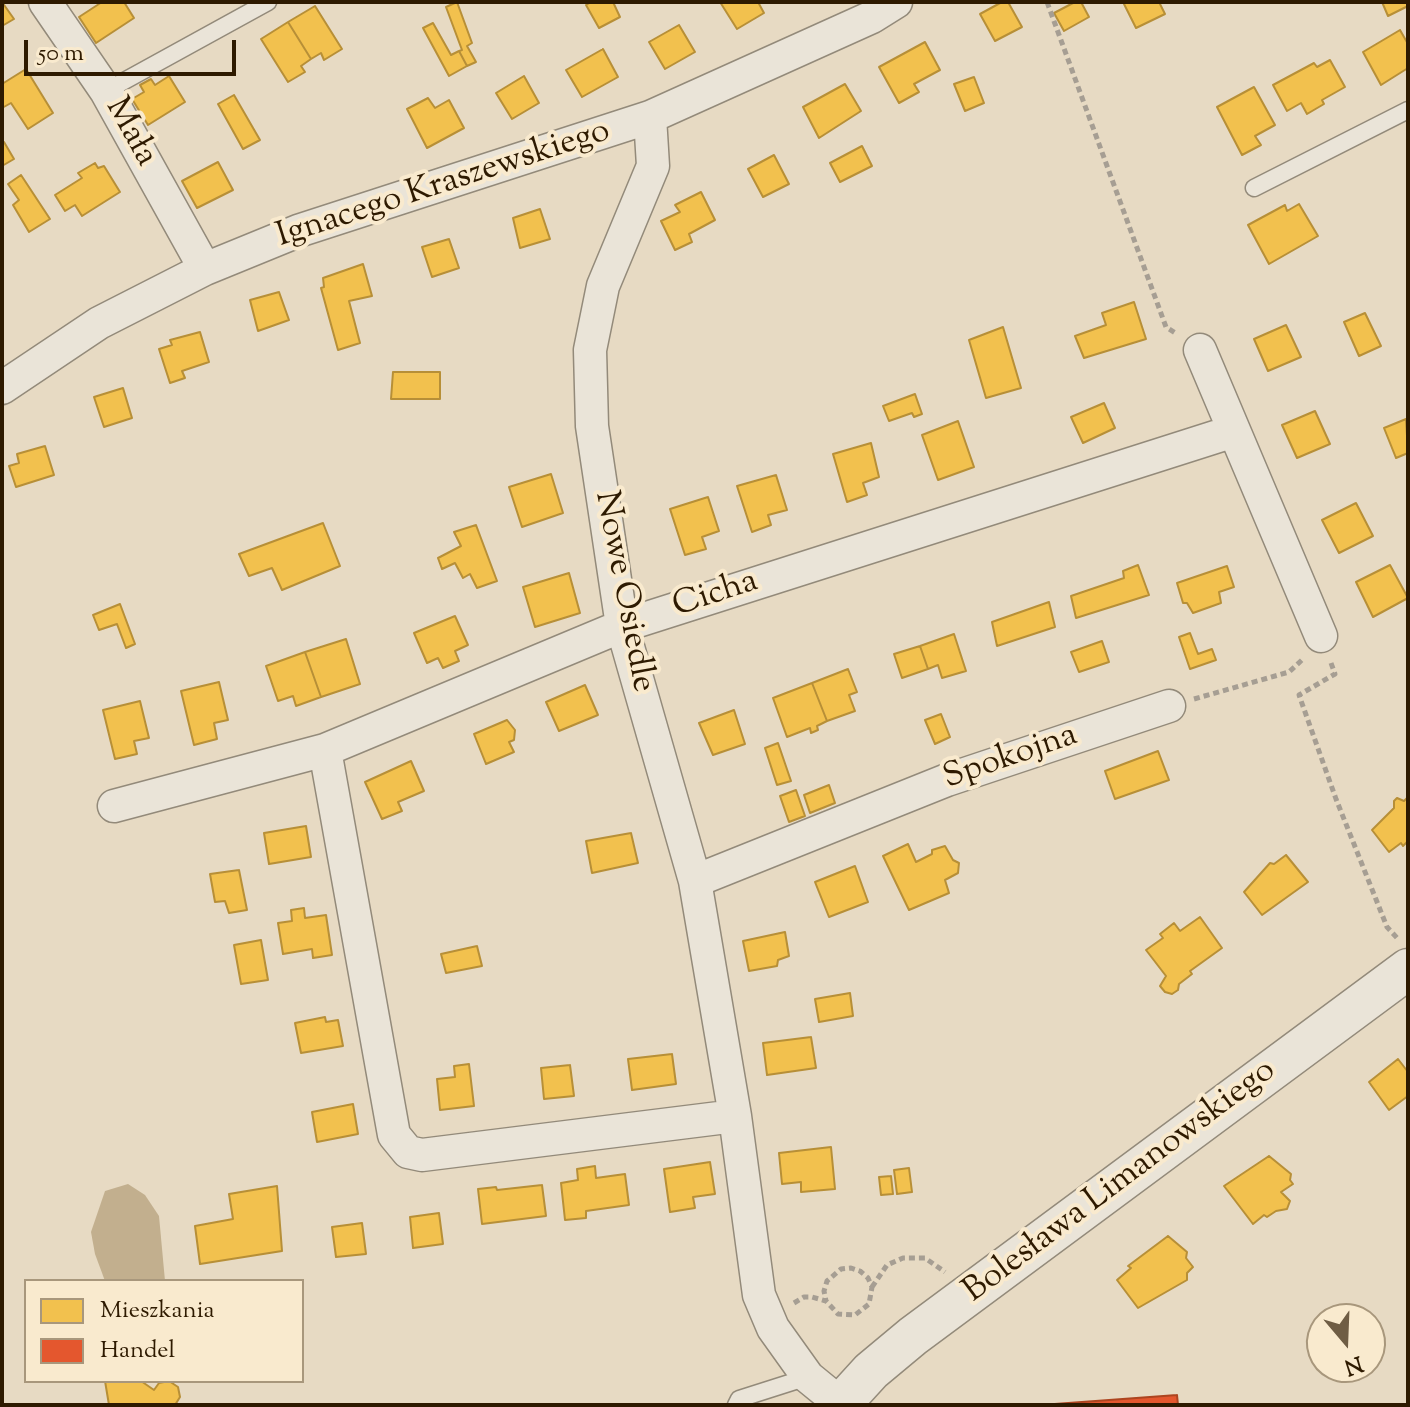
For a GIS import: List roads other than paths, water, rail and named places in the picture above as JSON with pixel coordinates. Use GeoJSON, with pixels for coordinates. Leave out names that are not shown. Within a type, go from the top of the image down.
{"type":"FeatureCollection","features":[{"type":"Feature","properties":{"kind":"street","name":"Mała"},"geometry":{"type":"LineString","coordinates":[[45,2],[106,91],[205,269]]}},
{"type":"Feature","properties":{"kind":"street","name":"Ignacego Kraszewskiego"},"geometry":{"type":"LineString","coordinates":[[2,388],[99,323],[205,269],[298,231],[650,117],[872,17],[896,2]]}},
{"type":"Feature","properties":{"kind":"street","name":"Nowe Osiedle"},"geometry":{"type":"LineString","coordinates":[[650,117],[653,166],[603,286],[590,350],[592,426],[622,626],[695,881],[735,1116],[759,1295],[773,1328],[808,1377],[841,1404]]}},
{"type":"Feature","properties":{"kind":"street"},"geometry":{"type":"LineString","coordinates":[[1200,350],[1321,636]]}},
{"type":"Feature","properties":{"kind":"street","name":"Cicha"},"geometry":{"type":"LineString","coordinates":[[114,806],[325,750],[622,626],[1234,431]]}},
{"type":"Feature","properties":{"kind":"street","name":"Spokojna"},"geometry":{"type":"LineString","coordinates":[[695,881],[947,780],[1169,706]]}},
{"type":"Feature","properties":{"kind":"street"},"geometry":{"type":"LineString","coordinates":[[325,750],[394,1135],[408,1152],[422,1155],[735,1116]]}},
{"type":"Feature","properties":{"kind":"street","name":"Bolesława Limanowskiego"},"geometry":{"type":"LineString","coordinates":[[841,1404],[871,1371],[913,1336],[1405,956]]}},
{"type":"Feature","properties":{"kind":"lane"},"geometry":{"type":"LineString","coordinates":[[106,91],[268,2]]}},
{"type":"Feature","properties":{"kind":"lane"},"geometry":{"type":"LineString","coordinates":[[1254,188],[1408,110]]}},
{"type":"Feature","properties":{"kind":"lane"},"geometry":{"type":"LineString","coordinates":[[736,1405],[739,1399],[808,1377]]}}]}
